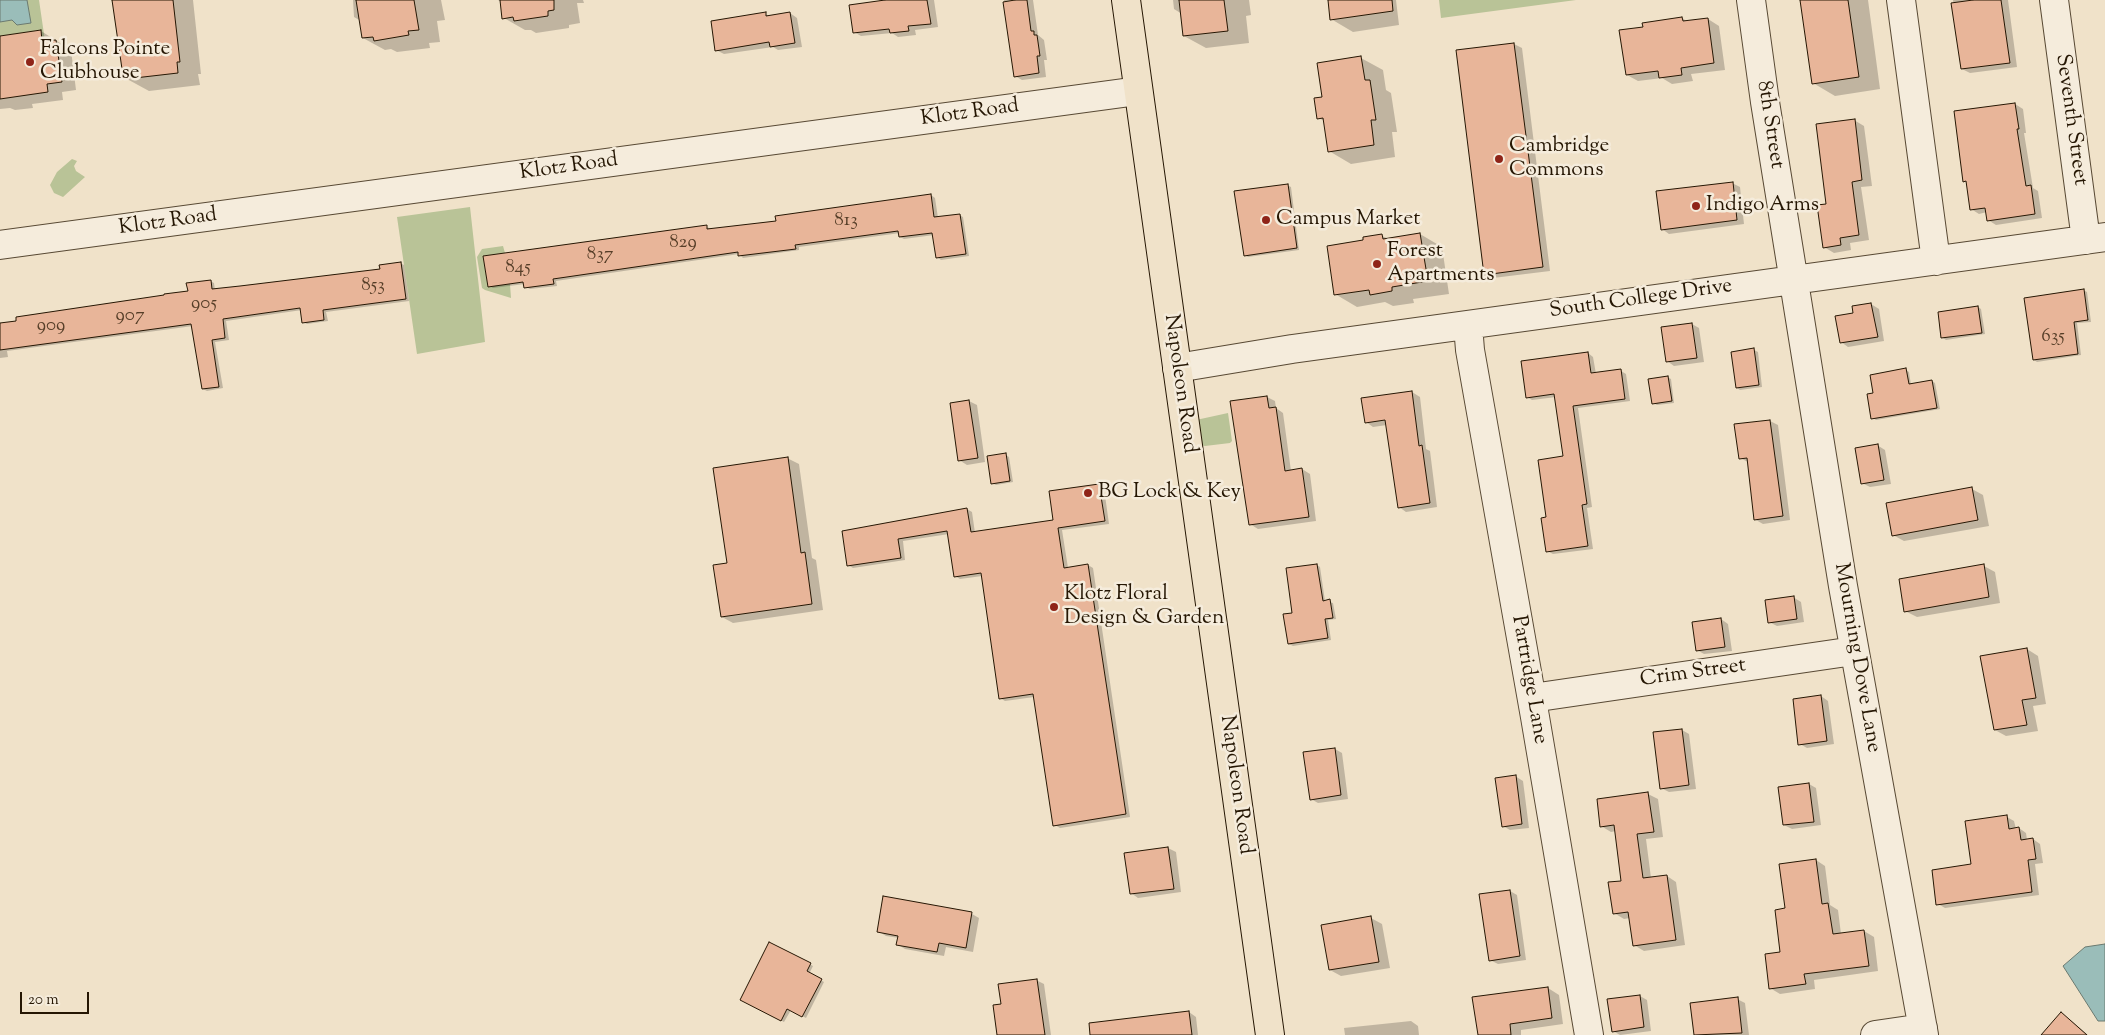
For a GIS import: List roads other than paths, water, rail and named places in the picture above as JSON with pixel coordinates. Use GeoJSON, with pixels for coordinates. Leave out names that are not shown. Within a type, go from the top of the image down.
{"type":"FeatureCollection","features":[{"type":"Feature","properties":{"kind":"main road","name":"Napoleon Road"},"geometry":{"type":"LineString","coordinates":[[1126,0],[1270,1035]]}},
{"type":"Feature","properties":{"kind":"street","name":"8th Street"},"geometry":{"type":"LineString","coordinates":[[1750,0],[1794,279]]}},
{"type":"Feature","properties":{"kind":"street"},"geometry":{"type":"LineString","coordinates":[[1901,0],[1936,261]]}},
{"type":"Feature","properties":{"kind":"street","name":"Seventh Street"},"geometry":{"type":"LineString","coordinates":[[2054,0],[2096,239]]}},
{"type":"Feature","properties":{"kind":"street","name":"Klotz Road"},"geometry":{"type":"LineString","coordinates":[[0,245],[1138,91]]}},
{"type":"Feature","properties":{"kind":"street","name":"South College Drive"},"geometry":{"type":"LineString","coordinates":[[1177,368],[1292,349],[2096,239]]}},
{"type":"Feature","properties":{"kind":"street","name":"Mourning Dove Lane"},"geometry":{"type":"LineString","coordinates":[[1794,279],[1854,651],[1924,1032]]}},
{"type":"Feature","properties":{"kind":"street","name":"Partridge Lane"},"geometry":{"type":"LineString","coordinates":[[1468,325],[1470,350],[1532,698],[1589,1035]]}},
{"type":"Feature","properties":{"kind":"street","name":"Crim Street"},"geometry":{"type":"LineString","coordinates":[[1532,698],[1854,651]]}},
{"type":"Feature","properties":{"kind":"street"},"geometry":{"type":"LineString","coordinates":[[1875,1035],[1924,1032]]}},
{"type":"Feature","properties":{"kind":"water"},"geometry":{"type":"Polygon","coordinates":[[[0,0],[27,0],[31,23],[17,25],[12,20],[0,22],[0,0]]]}},
{"type":"Feature","properties":{"kind":"water"},"geometry":{"type":"Polygon","coordinates":[[[2105,944],[2105,1021],[2098,1021],[2063,966],[2085,947],[2105,944]]]}},
{"type":"Feature","properties":{"kind":"place","name":"Falcons Pointe Clubhouse"},"geometry":{"type":"Point","coordinates":[30,62]}},
{"type":"Feature","properties":{"kind":"place","name":"Cambridge Commons"},"geometry":{"type":"Point","coordinates":[1499,159]}},
{"type":"Feature","properties":{"kind":"place","name":"Indigo Arms"},"geometry":{"type":"Point","coordinates":[1696,206]}},
{"type":"Feature","properties":{"kind":"place","name":"Campus Market"},"geometry":{"type":"Point","coordinates":[1266,220]}},
{"type":"Feature","properties":{"kind":"place","name":"Forest Apartments"},"geometry":{"type":"Point","coordinates":[1377,264]}},
{"type":"Feature","properties":{"kind":"place","name":"BG Lock & Key"},"geometry":{"type":"Point","coordinates":[1088,493]}},
{"type":"Feature","properties":{"kind":"place","name":"Klotz Floral Design & Garden"},"geometry":{"type":"Point","coordinates":[1054,607]}}]}
